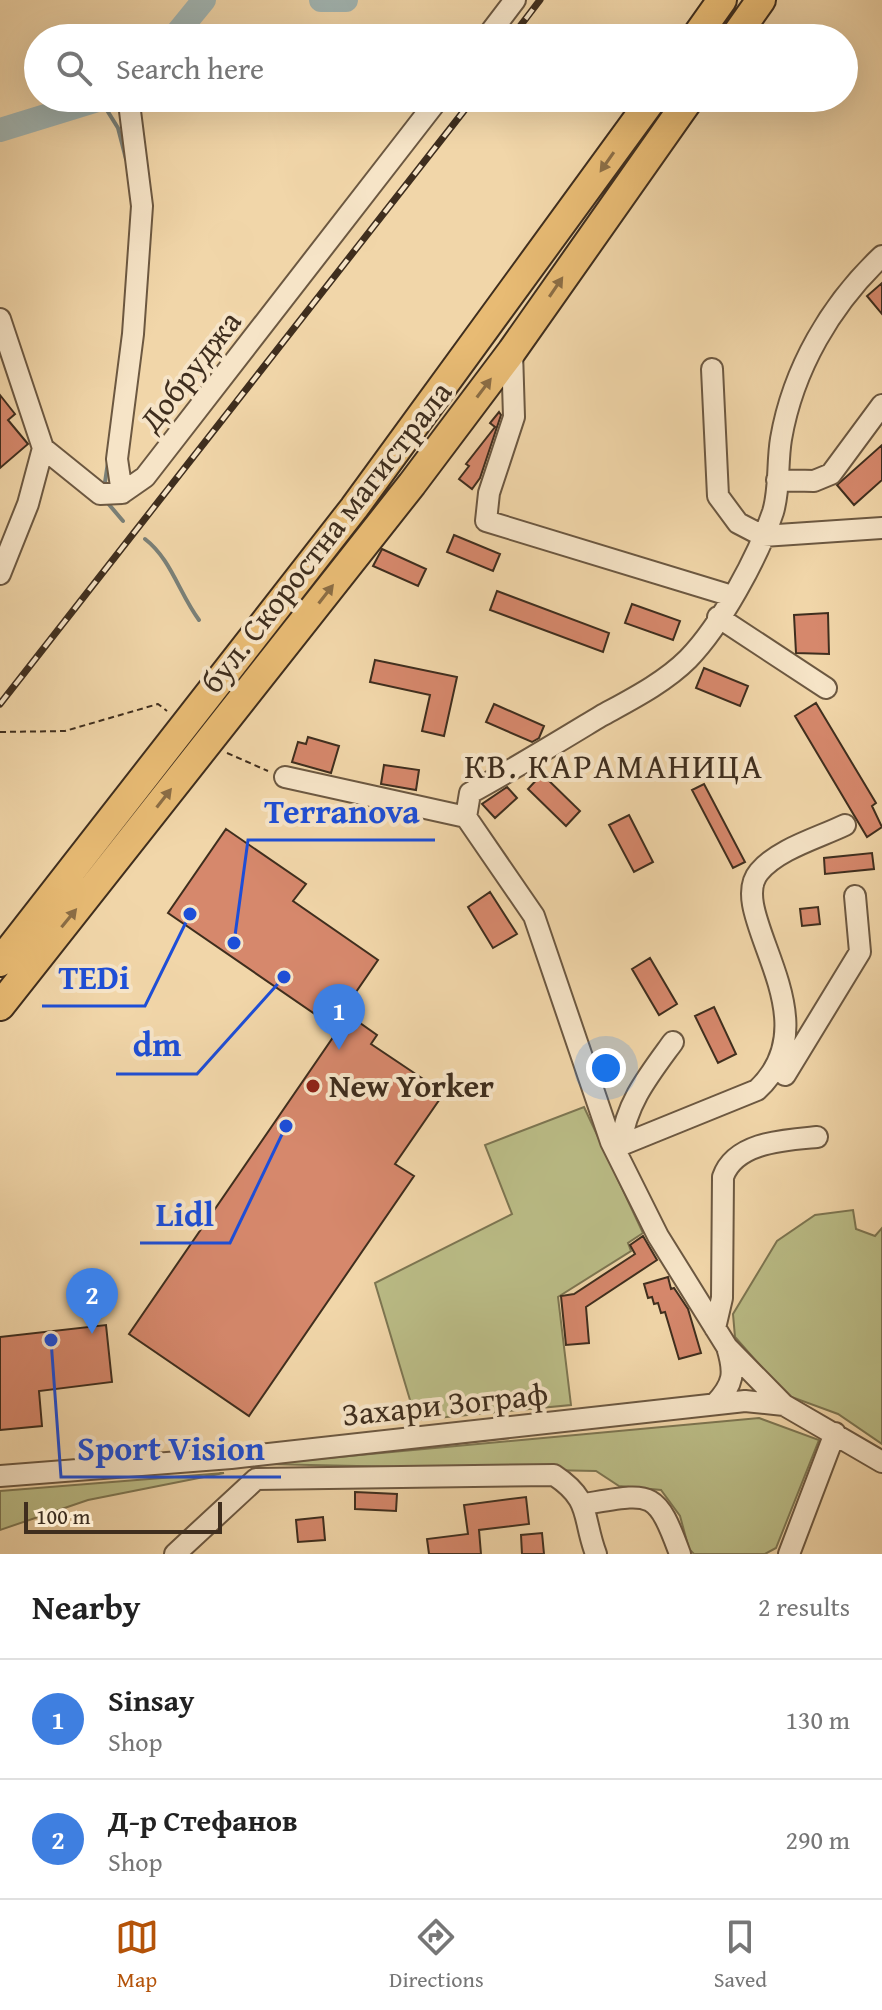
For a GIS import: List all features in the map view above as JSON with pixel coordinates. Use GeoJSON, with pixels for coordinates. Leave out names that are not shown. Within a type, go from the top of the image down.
{"type":"FeatureCollection","features":[{"type":"Feature","properties":{"kind":"highway"},"geometry":{"type":"LineString","coordinates":[[705,24],[722,0]]}},
{"type":"Feature","properties":{"kind":"highway"},"geometry":{"type":"LineString","coordinates":[[744,24],[761,0]]}},
{"type":"Feature","properties":{"kind":"highway","name":"бул. Скоростна магистрала"},"geometry":{"type":"LineString","coordinates":[[0,1006],[11,970],[82,860],[439,396],[643,112]]}},
{"type":"Feature","properties":{"kind":"highway","name":"бул. Скоростна магистрала"},"geometry":{"type":"LineString","coordinates":[[11,970],[403,497],[512,351],[680,112]]}},
{"type":"Feature","properties":{"kind":"highway"},"geometry":{"type":"LineString","coordinates":[[0,940],[82,860]]}},
{"type":"Feature","properties":{"kind":"highway"},"geometry":{"type":"LineString","coordinates":[[0,1020],[11,970]]}},
{"type":"Feature","properties":{"kind":"street"},"geometry":{"type":"LineString","coordinates":[[497,24],[515,0]]}},
{"type":"Feature","properties":{"kind":"street"},"geometry":{"type":"LineString","coordinates":[[43,448],[111,494],[133,334],[142,206],[130,112]]}},
{"type":"Feature","properties":{"kind":"street","name":"Добруджа"},"geometry":{"type":"LineString","coordinates":[[111,494],[145,477],[428,112]]}},
{"type":"Feature","properties":{"kind":"street"},"geometry":{"type":"LineString","coordinates":[[466,817],[470,793],[637,695],[687,659],[732,596],[763,536],[773,510],[781,438],[791,400],[820,331],[837,304],[882,256]]}},
{"type":"Feature","properties":{"kind":"street"},"geometry":{"type":"LineString","coordinates":[[0,319],[43,448],[28,504],[0,574]]}},
{"type":"Feature","properties":{"kind":"street"},"geometry":{"type":"LineString","coordinates":[[512,351],[514,417],[489,493],[486,521],[732,596]]}},
{"type":"Feature","properties":{"kind":"street"},"geometry":{"type":"LineString","coordinates":[[712,369],[718,496],[738,523],[763,536],[882,528]]}},
{"type":"Feature","properties":{"kind":"street"},"geometry":{"type":"LineString","coordinates":[[777,480],[814,481],[831,474],[882,405]]}},
{"type":"Feature","properties":{"kind":"street"},"geometry":{"type":"LineString","coordinates":[[718,617],[826,688]]}},
{"type":"Feature","properties":{"kind":"street"},"geometry":{"type":"LineString","coordinates":[[285,777],[466,817],[534,916],[618,1146],[658,1236],[727,1347],[784,1405]]}},
{"type":"Feature","properties":{"kind":"street"},"geometry":{"type":"LineString","coordinates":[[757,1090],[773,1075],[784,1051],[785,1021],[782,989],[751,893],[756,875],[771,861],[845,825]]}},
{"type":"Feature","properties":{"kind":"street"},"geometry":{"type":"LineString","coordinates":[[618,1146],[757,1090],[785,1075],[860,952],[855,896]]}},
{"type":"Feature","properties":{"kind":"street"},"geometry":{"type":"LineString","coordinates":[[618,1146],[624,1119],[634,1098],[673,1042]]}},
{"type":"Feature","properties":{"kind":"street"},"geometry":{"type":"LineString","coordinates":[[715,1328],[722,1298],[723,1177],[727,1166],[734,1157],[776,1141],[817,1137]]}},
{"type":"Feature","properties":{"kind":"street"},"geometry":{"type":"LineString","coordinates":[[715,1404],[731,1387],[734,1370],[727,1347]]}},
{"type":"Feature","properties":{"kind":"street","name":"Захари Зограф"},"geometry":{"type":"LineString","coordinates":[[0,1476],[231,1458],[745,1401],[784,1405],[882,1462]]}},
{"type":"Feature","properties":{"kind":"street"},"geometry":{"type":"LineString","coordinates":[[789,1554],[835,1433]]}},
{"type":"Feature","properties":{"kind":"street"},"geometry":{"type":"LineString","coordinates":[[231,1458],[256,1479],[554,1475],[573,1488],[585,1504],[596,1554]]}},
{"type":"Feature","properties":{"kind":"street"},"geometry":{"type":"LineString","coordinates":[[175,1554],[256,1479]]}},
{"type":"Feature","properties":{"kind":"street"},"geometry":{"type":"LineString","coordinates":[[585,1504],[632,1496],[650,1501],[665,1512],[680,1554]]}},
{"type":"Feature","properties":{"kind":"path"},"geometry":{"type":"LineString","coordinates":[[0,732],[65,731],[158,704],[169,712]]}},
{"type":"Feature","properties":{"kind":"path"},"geometry":{"type":"LineString","coordinates":[[224,751],[285,777]]}},
{"type":"Feature","properties":{"kind":"green space"},"geometry":{"type":"Polygon","coordinates":[[[584,1107],[643,1233],[628,1243],[631,1251],[558,1297],[571,1405],[416,1420],[375,1283],[512,1214],[485,1145],[584,1107]]]}},
{"type":"Feature","properties":{"kind":"green space"},"geometry":{"type":"Polygon","coordinates":[[[853,1210],[856,1229],[875,1236],[882,1228],[882,1444],[838,1414],[786,1395],[735,1337],[733,1314],[777,1241],[815,1215],[853,1210]]]}},
{"type":"Feature","properties":{"kind":"green space"},"geometry":{"type":"Polygon","coordinates":[[[759,1418],[819,1440],[776,1548],[765,1554],[694,1554],[689,1549],[680,1516],[661,1490],[619,1486],[596,1471],[263,1464],[759,1418]]]}},
{"type":"Feature","properties":{"kind":"green space"},"geometry":{"type":"Polygon","coordinates":[[[224,1473],[88,1500],[0,1530],[0,1491],[224,1473]]]}},
{"type":"Feature","properties":{"kind":"building"},"geometry":{"type":"Polygon","coordinates":[[[882,283],[882,314],[867,296],[882,283]]]}},
{"type":"Feature","properties":{"kind":"building"},"geometry":{"type":"Polygon","coordinates":[[[0,395],[15,414],[8,420],[28,444],[0,468],[0,395]]]}},
{"type":"Feature","properties":{"kind":"building"},"geometry":{"type":"Polygon","coordinates":[[[499,412],[501,415],[480,478],[472,489],[459,479],[469,466],[466,464],[495,427],[490,423],[499,412]]]}},
{"type":"Feature","properties":{"kind":"building"},"geometry":{"type":"Polygon","coordinates":[[[882,445],[882,480],[854,505],[837,485],[882,445]]]}},
{"type":"Feature","properties":{"kind":"building"},"geometry":{"type":"Polygon","coordinates":[[[454,535],[500,554],[493,571],[447,552],[454,535]]]}},
{"type":"Feature","properties":{"kind":"building"},"geometry":{"type":"Polygon","coordinates":[[[382,549],[426,569],[418,586],[373,566],[382,549]]]}},
{"type":"Feature","properties":{"kind":"building"},"geometry":{"type":"Polygon","coordinates":[[[497,591],[609,633],[603,652],[490,610],[497,591]]]}},
{"type":"Feature","properties":{"kind":"building"},"geometry":{"type":"Polygon","coordinates":[[[632,604],[680,621],[673,640],[625,623],[632,604]]]}},
{"type":"Feature","properties":{"kind":"building"},"geometry":{"type":"Polygon","coordinates":[[[828,613],[829,654],[796,653],[794,615],[828,613]]]}},
{"type":"Feature","properties":{"kind":"building"},"geometry":{"type":"Polygon","coordinates":[[[375,660],[457,677],[444,736],[422,731],[430,695],[370,682],[375,660]]]}},
{"type":"Feature","properties":{"kind":"building"},"geometry":{"type":"Polygon","coordinates":[[[704,668],[748,686],[740,706],[696,688],[704,668]]]}},
{"type":"Feature","properties":{"kind":"building"},"geometry":{"type":"Polygon","coordinates":[[[816,703],[876,803],[872,806],[882,827],[867,837],[795,716],[816,703]]]}},
{"type":"Feature","properties":{"kind":"building"},"geometry":{"type":"Polygon","coordinates":[[[494,704],[544,726],[539,738],[532,742],[486,722],[494,704]]]}},
{"type":"Feature","properties":{"kind":"building"},"geometry":{"type":"Polygon","coordinates":[[[308,737],[339,746],[331,773],[292,762],[298,742],[306,744],[308,737]]]}},
{"type":"Feature","properties":{"kind":"building"},"geometry":{"type":"Polygon","coordinates":[[[384,765],[419,770],[416,790],[381,784],[384,765]]]}},
{"type":"Feature","properties":{"kind":"building"},"geometry":{"type":"Polygon","coordinates":[[[542,774],[580,811],[566,826],[528,789],[542,774]]]}},
{"type":"Feature","properties":{"kind":"building"},"geometry":{"type":"Polygon","coordinates":[[[704,784],[745,862],[733,868],[692,790],[704,784]]]}},
{"type":"Feature","properties":{"kind":"building"},"geometry":{"type":"Polygon","coordinates":[[[507,787],[517,798],[495,818],[482,804],[507,787]]]}},
{"type":"Feature","properties":{"kind":"building"},"geometry":{"type":"Polygon","coordinates":[[[629,815],[653,862],[634,872],[609,825],[629,815]]]}},
{"type":"Feature","properties":{"kind":"building"},"geometry":{"type":"Polygon","coordinates":[[[226,829],[306,884],[293,901],[378,960],[343,1011],[377,1035],[371,1044],[444,1093],[395,1164],[414,1176],[249,1416],[129,1334],[338,1030],[168,913],[226,829]]]}},
{"type":"Feature","properties":{"kind":"building"},"geometry":{"type":"Polygon","coordinates":[[[872,853],[874,869],[825,874],[824,858],[872,853]]]}},
{"type":"Feature","properties":{"kind":"building"},"geometry":{"type":"Polygon","coordinates":[[[490,892],[517,934],[493,948],[468,907],[490,892]]]}},
{"type":"Feature","properties":{"kind":"building"},"geometry":{"type":"Polygon","coordinates":[[[818,907],[820,924],[802,926],[800,909],[818,907]]]}},
{"type":"Feature","properties":{"kind":"building"},"geometry":{"type":"Polygon","coordinates":[[[650,958],[677,1004],[659,1015],[632,969],[650,958]]]}},
{"type":"Feature","properties":{"kind":"building"},"geometry":{"type":"Polygon","coordinates":[[[714,1007],[736,1054],[718,1063],[695,1016],[714,1007]]]}},
{"type":"Feature","properties":{"kind":"building"},"geometry":{"type":"Polygon","coordinates":[[[643,1236],[657,1260],[586,1307],[589,1343],[566,1345],[561,1296],[574,1294],[635,1254],[630,1245],[643,1236]]]}},
{"type":"Feature","properties":{"kind":"building"},"geometry":{"type":"Polygon","coordinates":[[[668,1277],[671,1289],[674,1288],[688,1309],[701,1353],[679,1359],[665,1312],[661,1313],[652,1297],[648,1298],[644,1284],[668,1277]]]}},
{"type":"Feature","properties":{"kind":"building"},"geometry":{"type":"Polygon","coordinates":[[[106,1325],[112,1382],[39,1391],[42,1426],[0,1430],[0,1337],[106,1325]]]}},
{"type":"Feature","properties":{"kind":"building"},"geometry":{"type":"Polygon","coordinates":[[[355,1492],[397,1494],[396,1511],[355,1509],[355,1492]]]}},
{"type":"Feature","properties":{"kind":"building"},"geometry":{"type":"Polygon","coordinates":[[[526,1497],[529,1524],[479,1530],[481,1554],[429,1554],[427,1539],[468,1534],[464,1505],[526,1497]]]}},
{"type":"Feature","properties":{"kind":"building"},"geometry":{"type":"Polygon","coordinates":[[[323,1517],[325,1540],[298,1542],[296,1520],[323,1517]]]}},
{"type":"Feature","properties":{"kind":"building"},"geometry":{"type":"Polygon","coordinates":[[[542,1533],[544,1554],[522,1554],[521,1535],[542,1533]]]}},
{"type":"Feature","properties":{"kind":"waterway"},"geometry":{"type":"LineString","coordinates":[[184,24],[204,0]]}},
{"type":"Feature","properties":{"kind":"waterway"},"geometry":{"type":"LineString","coordinates":[[321,0],[346,0]]}},
{"type":"Feature","properties":{"kind":"waterway"},"geometry":{"type":"LineString","coordinates":[[0,130],[58,112]]}},
{"type":"Feature","properties":{"kind":"waterway"},"geometry":{"type":"LineString","coordinates":[[108,112],[118,128],[126,159]]}},
{"type":"Feature","properties":{"kind":"waterway"},"geometry":{"type":"LineString","coordinates":[[104,489],[108,462]]}},
{"type":"Feature","properties":{"kind":"waterway"},"geometry":{"type":"LineString","coordinates":[[106,501],[123,521]]}},
{"type":"Feature","properties":{"kind":"waterway"},"geometry":{"type":"LineString","coordinates":[[145,539],[162,556],[199,620]]}},
{"type":"Feature","properties":{"kind":"railway"},"geometry":{"type":"LineString","coordinates":[[522,24],[540,0]]}},
{"type":"Feature","properties":{"kind":"railway"},"geometry":{"type":"LineString","coordinates":[[0,704],[463,112]]}},
{"type":"Feature","properties":{"kind":"place","name":"TEDi"},"geometry":{"type":"Point","coordinates":[190,914]}},
{"type":"Feature","properties":{"kind":"place","name":"Terranova"},"geometry":{"type":"Point","coordinates":[234,943]}},
{"type":"Feature","properties":{"kind":"place","name":"dm"},"geometry":{"type":"Point","coordinates":[284,977]}},
{"type":"Feature","properties":{"kind":"place","name":"Sinsay"},"geometry":{"type":"Point","coordinates":[339,1050]}},
{"type":"Feature","properties":{"kind":"place","name":"New Yorker"},"geometry":{"type":"Point","coordinates":[313,1086]}},
{"type":"Feature","properties":{"kind":"place","name":"Lidl"},"geometry":{"type":"Point","coordinates":[286,1126]}},
{"type":"Feature","properties":{"kind":"place","name":"Д-р Стефанов"},"geometry":{"type":"Point","coordinates":[92,1334]}},
{"type":"Feature","properties":{"kind":"place","name":"Sport Vision"},"geometry":{"type":"Point","coordinates":[51,1340]}},
{"type":"Feature","properties":{"kind":"district","name":"КВ. КАРАМАНИЦА"},"geometry":{"type":"Point","coordinates":[614,766]}}]}
